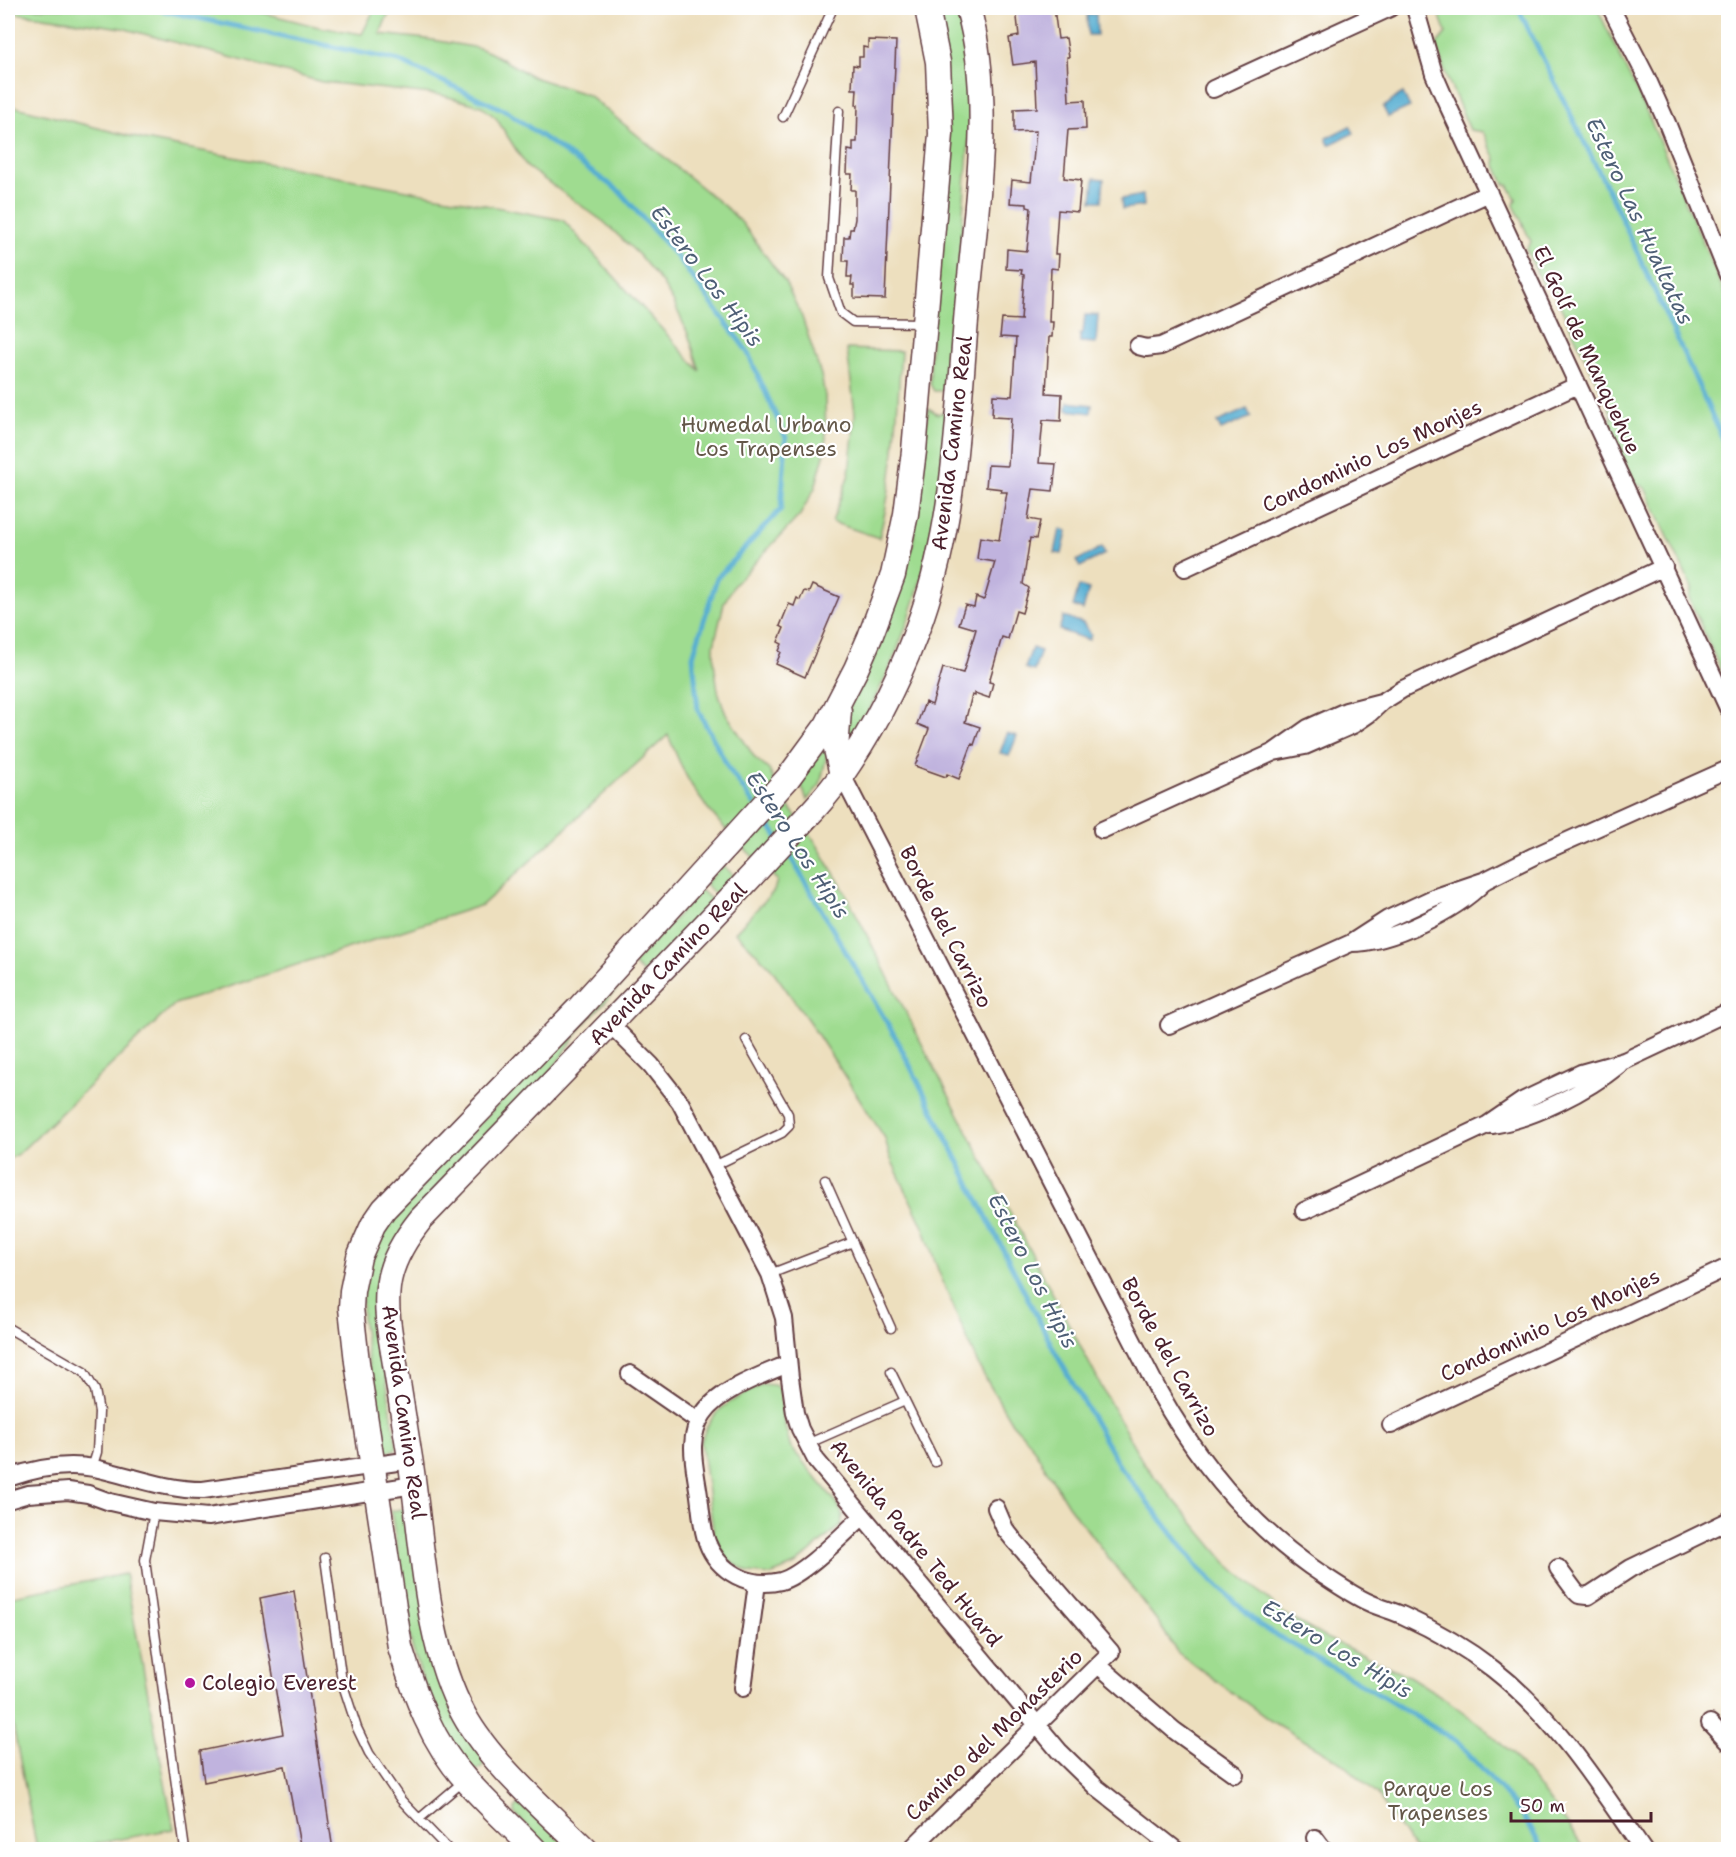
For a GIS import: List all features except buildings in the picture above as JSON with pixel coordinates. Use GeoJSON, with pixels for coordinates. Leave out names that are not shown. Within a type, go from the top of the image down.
{"type":"FeatureCollection","features":[{"type":"Feature","properties":{"kind":"main road","name":"Avenida Camino Real"},"geometry":{"type":"LineString","coordinates":[[535,1850],[465,1780],[447,1756],[427,1722],[412,1688],[400,1647],[373,1466],[351,1308],[354,1274],[365,1240],[373,1225],[400,1191],[621,964],[788,777],[827,725],[870,637],[892,575],[909,493],[919,390],[940,155],[941,113],[938,62],[927,8]]}},
{"type":"Feature","properties":{"kind":"main road","name":"Avenida Camino Real"},"geometry":{"type":"LineString","coordinates":[[586,1850],[512,1775],[480,1738],[464,1715],[440,1655],[432,1620],[411,1460],[387,1314],[388,1285],[396,1258],[421,1219],[744,886],[814,809],[842,775],[865,739],[900,672],[925,605],[939,557],[949,501],[980,157],[981,96],[968,8]]}},
{"type":"Feature","properties":{"kind":"main road"},"geometry":{"type":"LineString","coordinates":[[919,390],[924,396],[937,401],[959,395]]}},
{"type":"Feature","properties":{"kind":"main road"},"geometry":{"type":"LineString","coordinates":[[840,700],[836,749],[842,775]]}},
{"type":"Feature","properties":{"kind":"main road"},"geometry":{"type":"LineString","coordinates":[[621,964],[627,969],[632,979],[631,1002]]}},
{"type":"Feature","properties":{"kind":"main road"},"geometry":{"type":"LineString","coordinates":[[485,1799],[512,1775]]}},
{"type":"Feature","properties":{"kind":"street"},"geometry":{"type":"LineString","coordinates":[[1213,89],[1390,8]]}},
{"type":"Feature","properties":{"kind":"street","name":"El Golf de Manquehue"},"geometry":{"type":"LineString","coordinates":[[1415,8],[1434,74],[1728,708]]}},
{"type":"Feature","properties":{"kind":"street"},"geometry":{"type":"LineString","coordinates":[[1611,8],[1647,78],[1728,275]]}},
{"type":"Feature","properties":{"kind":"street"},"geometry":{"type":"LineString","coordinates":[[1138,346],[1146,348],[1161,346],[1489,194]]}},
{"type":"Feature","properties":{"kind":"street","name":"Condominio Los Monjes"},"geometry":{"type":"LineString","coordinates":[[1185,568],[1578,385]]}},
{"type":"Feature","properties":{"kind":"street"},"geometry":{"type":"LineString","coordinates":[[1102,830],[1274,752],[1305,746],[1353,725],[1382,702],[1425,679],[1664,567]]}},
{"type":"Feature","properties":{"kind":"street"},"geometry":{"type":"LineString","coordinates":[[1169,1025],[1352,943],[1388,919],[1448,891],[1486,880],[1534,856],[1728,769]]}},
{"type":"Feature","properties":{"kind":"street","name":"Borde del Carrizo"},"geometry":{"type":"LineString","coordinates":[[842,775],[1159,1392],[1194,1449],[1216,1479],[1287,1549],[1313,1568],[1370,1603],[1435,1631],[1473,1655],[1519,1690],[1566,1740],[1643,1850]]}},
{"type":"Feature","properties":{"kind":"street"},"geometry":{"type":"LineString","coordinates":[[1304,1211],[1487,1125],[1519,1119],[1572,1095],[1596,1082],[1624,1061],[1728,1012]]}},
{"type":"Feature","properties":{"kind":"street","name":"Avenida Padre Ted Huard"},"geometry":{"type":"LineString","coordinates":[[610,1024],[651,1065],[672,1090],[688,1116],[770,1274],[784,1318],[795,1413],[807,1444],[822,1467],[1065,1757],[1097,1788],[1176,1850]]}},
{"type":"Feature","properties":{"kind":"street","name":"Condominio Los Monjes"},"geometry":{"type":"LineString","coordinates":[[1391,1425],[1728,1267]]}},
{"type":"Feature","properties":{"kind":"street"},"geometry":{"type":"LineString","coordinates":[[788,1364],[720,1397],[698,1421],[693,1436],[693,1452],[708,1545],[723,1566],[733,1574],[757,1583],[780,1581],[797,1573],[862,1517]]}},
{"type":"Feature","properties":{"kind":"street"},"geometry":{"type":"LineString","coordinates":[[630,1374],[698,1421]]}},
{"type":"Feature","properties":{"kind":"street"},"geometry":{"type":"LineString","coordinates":[[8,1478],[46,1468],[92,1468],[175,1489],[203,1490],[411,1460]]}},
{"type":"Feature","properties":{"kind":"street"},"geometry":{"type":"LineString","coordinates":[[8,1500],[27,1494],[68,1491],[88,1494],[110,1502],[154,1512],[208,1517],[414,1485]]}},
{"type":"Feature","properties":{"kind":"street","name":"Camino del Monasterio"},"geometry":{"type":"LineString","coordinates":[[910,1850],[1111,1652],[1013,1539],[996,1509]]}},
{"type":"Feature","properties":{"kind":"street"},"geometry":{"type":"LineString","coordinates":[[1558,1568],[1575,1592],[1588,1596],[1631,1568],[1728,1521]]}},
{"type":"Feature","properties":{"kind":"street"},"geometry":{"type":"LineString","coordinates":[[743,1689],[757,1583]]}},
{"type":"Feature","properties":{"kind":"street"},"geometry":{"type":"LineString","coordinates":[[1098,1665],[1175,1731],[1235,1774]]}},
{"type":"Feature","properties":{"kind":"street"},"geometry":{"type":"LineString","coordinates":[[1710,1723],[1728,1742]]}},
{"type":"Feature","properties":{"kind":"lane"},"geometry":{"type":"LineString","coordinates":[[783,117],[833,8]]}},
{"type":"Feature","properties":{"kind":"lane"},"geometry":{"type":"LineString","coordinates":[[839,111],[829,278],[832,292],[841,313],[853,322],[924,323]]}},
{"type":"Feature","properties":{"kind":"lane"},"geometry":{"type":"LineString","coordinates":[[714,1166],[782,1133],[789,1126],[788,1114],[746,1040]]}},
{"type":"Feature","properties":{"kind":"lane"},"geometry":{"type":"LineString","coordinates":[[825,1180],[891,1328]]}},
{"type":"Feature","properties":{"kind":"lane"},"geometry":{"type":"LineString","coordinates":[[770,1274],[853,1242]]}},
{"type":"Feature","properties":{"kind":"lane"},"geometry":{"type":"LineString","coordinates":[[8,1328],[84,1372],[95,1390],[99,1412],[97,1452],[92,1468]]}},
{"type":"Feature","properties":{"kind":"lane"},"geometry":{"type":"LineString","coordinates":[[891,1372],[935,1462]]}},
{"type":"Feature","properties":{"kind":"lane"},"geometry":{"type":"LineString","coordinates":[[807,1444],[905,1401]]}},
{"type":"Feature","properties":{"kind":"lane"},"geometry":{"type":"LineString","coordinates":[[154,1512],[145,1560],[185,1850]]}},
{"type":"Feature","properties":{"kind":"lane"},"geometry":{"type":"LineString","coordinates":[[325,1558],[342,1682],[348,1707],[369,1753],[401,1800],[449,1850]]}},
{"type":"Feature","properties":{"kind":"lane"},"geometry":{"type":"LineString","coordinates":[[419,1819],[465,1780]]}},
{"type":"Feature","properties":{"kind":"green space"},"geometry":{"type":"Polygon","coordinates":[[[8,8],[244,8],[319,27],[362,34],[375,8],[394,8],[387,17],[380,34],[479,48],[533,77],[588,95],[742,223],[785,282],[802,317],[821,375],[825,395],[826,448],[815,488],[800,515],[734,585],[724,603],[714,645],[714,662],[718,691],[725,712],[755,758],[769,770],[784,801],[813,838],[844,890],[925,1050],[1144,1464],[1226,1562],[1284,1614],[1324,1637],[1409,1676],[1482,1726],[1513,1755],[1566,1822],[1584,1849],[1414,1849],[1378,1795],[1338,1760],[1271,1721],[1177,1652],[1158,1622],[1068,1505],[1029,1441],[1012,1423],[979,1367],[938,1270],[924,1229],[890,1157],[885,1138],[771,968],[735,932],[774,891],[777,880],[708,809],[686,776],[668,735],[482,905],[175,1004],[17,1155],[8,1159],[8,105],[145,140],[563,220],[700,371],[688,334],[673,301],[662,283],[639,255],[604,222],[527,167],[496,118],[481,106],[441,95],[322,82],[122,28],[8,12],[8,8]]]}},
{"type":"Feature","properties":{"kind":"green space"},"geometry":{"type":"Polygon","coordinates":[[[937,8],[957,8],[970,81],[970,126],[949,385],[944,391],[934,391],[930,384],[937,8]]]}},
{"type":"Feature","properties":{"kind":"green space"},"geometry":{"type":"Polygon","coordinates":[[[1437,8],[1597,8],[1649,117],[1728,301],[1728,687],[1689,598],[1692,588],[1645,488],[1634,482],[1608,426],[1612,417],[1606,401],[1551,287],[1542,284],[1526,249],[1531,242],[1514,205],[1516,199],[1508,185],[1504,184],[1495,163],[1496,159],[1483,132],[1470,130],[1446,75],[1436,45],[1446,33],[1437,8]]]}},
{"type":"Feature","properties":{"kind":"green space"},"geometry":{"type":"Polygon","coordinates":[[[847,349],[901,351],[892,469],[879,538],[832,522],[849,474],[855,414],[847,349]]]}},
{"type":"Feature","properties":{"kind":"green space"},"geometry":{"type":"Polygon","coordinates":[[[928,408],[938,414],[947,410],[940,482],[928,549],[910,615],[898,648],[866,715],[847,746],[845,719],[878,649],[898,595],[913,543],[928,408]]]}},
{"type":"Feature","properties":{"kind":"green space"},"geometry":{"type":"Polygon","coordinates":[[[825,747],[828,750],[820,785],[807,800],[800,782],[825,747]]]}},
{"type":"Feature","properties":{"kind":"green space"},"geometry":{"type":"Polygon","coordinates":[[[723,865],[736,878],[717,896],[705,884],[723,865]]]}},
{"type":"Feature","properties":{"kind":"green space"},"geometry":{"type":"Polygon","coordinates":[[[701,890],[714,902],[643,973],[633,964],[701,890]]]}},
{"type":"Feature","properties":{"kind":"green space"},"geometry":{"type":"Polygon","coordinates":[[[619,977],[623,977],[624,982],[584,1024],[555,1066],[378,1282],[375,1307],[397,1448],[389,1452],[381,1450],[362,1317],[363,1284],[376,1243],[389,1219],[619,977]]]}},
{"type":"Feature","properties":{"kind":"green space"},"geometry":{"type":"Polygon","coordinates":[[[763,1384],[774,1385],[780,1389],[783,1417],[790,1446],[836,1502],[843,1515],[841,1525],[795,1565],[771,1575],[749,1573],[728,1560],[715,1543],[701,1442],[705,1430],[717,1412],[733,1400],[763,1384]]]}},
{"type":"Feature","properties":{"kind":"green space"},"geometry":{"type":"Polygon","coordinates":[[[406,1508],[484,1759],[483,1766],[477,1770],[470,1770],[446,1734],[431,1705],[412,1647],[391,1511],[406,1508]]]}},
{"type":"Feature","properties":{"kind":"green space"},"geometry":{"type":"Polygon","coordinates":[[[125,1574],[174,1829],[67,1849],[37,1849],[8,1699],[8,1597],[125,1574]]]}},
{"type":"Feature","properties":{"kind":"green space"},"geometry":{"type":"Polygon","coordinates":[[[519,1804],[524,1804],[570,1849],[550,1849],[515,1814],[515,1808],[519,1804]]]}},
{"type":"Feature","properties":{"kind":"water"},"geometry":{"type":"Polygon","coordinates":[[[1096,14],[1097,35],[1088,35],[1087,15],[1096,14]]]}},
{"type":"Feature","properties":{"kind":"water"},"geometry":{"type":"Polygon","coordinates":[[[1403,93],[1410,107],[1388,117],[1383,107],[1403,93]]]}},
{"type":"Feature","properties":{"kind":"water"},"geometry":{"type":"Polygon","coordinates":[[[1350,126],[1354,133],[1329,145],[1326,138],[1350,126]]]}},
{"type":"Feature","properties":{"kind":"water"},"geometry":{"type":"Polygon","coordinates":[[[1094,178],[1104,179],[1102,201],[1092,201],[1094,178]]]}},
{"type":"Feature","properties":{"kind":"water"},"geometry":{"type":"Polygon","coordinates":[[[1143,195],[1144,206],[1122,209],[1121,199],[1143,195]]]}},
{"type":"Feature","properties":{"kind":"water"},"geometry":{"type":"Polygon","coordinates":[[[1085,315],[1098,315],[1096,343],[1080,342],[1085,315]]]}},
{"type":"Feature","properties":{"kind":"water"},"geometry":{"type":"Polygon","coordinates":[[[1068,402],[1092,405],[1091,413],[1067,410],[1068,402]]]}},
{"type":"Feature","properties":{"kind":"water"},"geometry":{"type":"Polygon","coordinates":[[[1247,409],[1251,417],[1221,430],[1217,422],[1247,409]]]}},
{"type":"Feature","properties":{"kind":"water"},"geometry":{"type":"Polygon","coordinates":[[[1060,529],[1067,531],[1062,554],[1055,553],[1060,529]]]}},
{"type":"Feature","properties":{"kind":"water"},"geometry":{"type":"Polygon","coordinates":[[[1102,547],[1105,554],[1080,567],[1076,561],[1102,547]]]}},
{"type":"Feature","properties":{"kind":"water"},"geometry":{"type":"Polygon","coordinates":[[[1079,586],[1089,589],[1083,610],[1073,606],[1079,586]]]}},
{"type":"Feature","properties":{"kind":"water"},"geometry":{"type":"Polygon","coordinates":[[[1063,617],[1083,623],[1091,635],[1089,640],[1059,630],[1063,617]]]}},
{"type":"Feature","properties":{"kind":"water"},"geometry":{"type":"Polygon","coordinates":[[[1032,648],[1041,651],[1034,671],[1025,668],[1032,648]]]}},
{"type":"Feature","properties":{"kind":"water"},"geometry":{"type":"Polygon","coordinates":[[[1007,733],[1017,736],[1009,756],[1000,753],[1007,733]]]}},
{"type":"Feature","properties":{"kind":"waterway","name":"Estero Los Hipis"},"geometry":{"type":"LineString","coordinates":[[151,8],[399,61],[506,111],[619,191],[678,258],[747,351],[786,438],[781,509],[717,578],[693,656],[698,710],[729,769],[754,804]]}},
{"type":"Feature","properties":{"kind":"waterway","name":"Estero Las Hualtatas"},"geometry":{"type":"LineString","coordinates":[[1518,8],[1614,202],[1728,450]]}},
{"type":"Feature","properties":{"kind":"waterway","name":"Estero Los Hipis"},"geometry":{"type":"LineString","coordinates":[[762,815],[779,839]]}},
{"type":"Feature","properties":{"kind":"waterway","name":"Estero Los Hipis"},"geometry":{"type":"LineString","coordinates":[[786,849],[897,1040],[1054,1350],[1120,1467],[1200,1569],[1260,1626],[1458,1742],[1522,1814],[1543,1850]]}},
{"type":"Feature","properties":{"kind":"place","name":"Colegio Everest"},"geometry":{"type":"Point","coordinates":[190,1683]}},
{"type":"Feature","properties":{"kind":"park label","name":"Humedal Urbano Los Trapenses"},"geometry":{"type":"Point","coordinates":[766,437]}},
{"type":"Feature","properties":{"kind":"park label","name":"Parque Los Trapenses"},"geometry":{"type":"Point","coordinates":[1438,1801]}}]}
